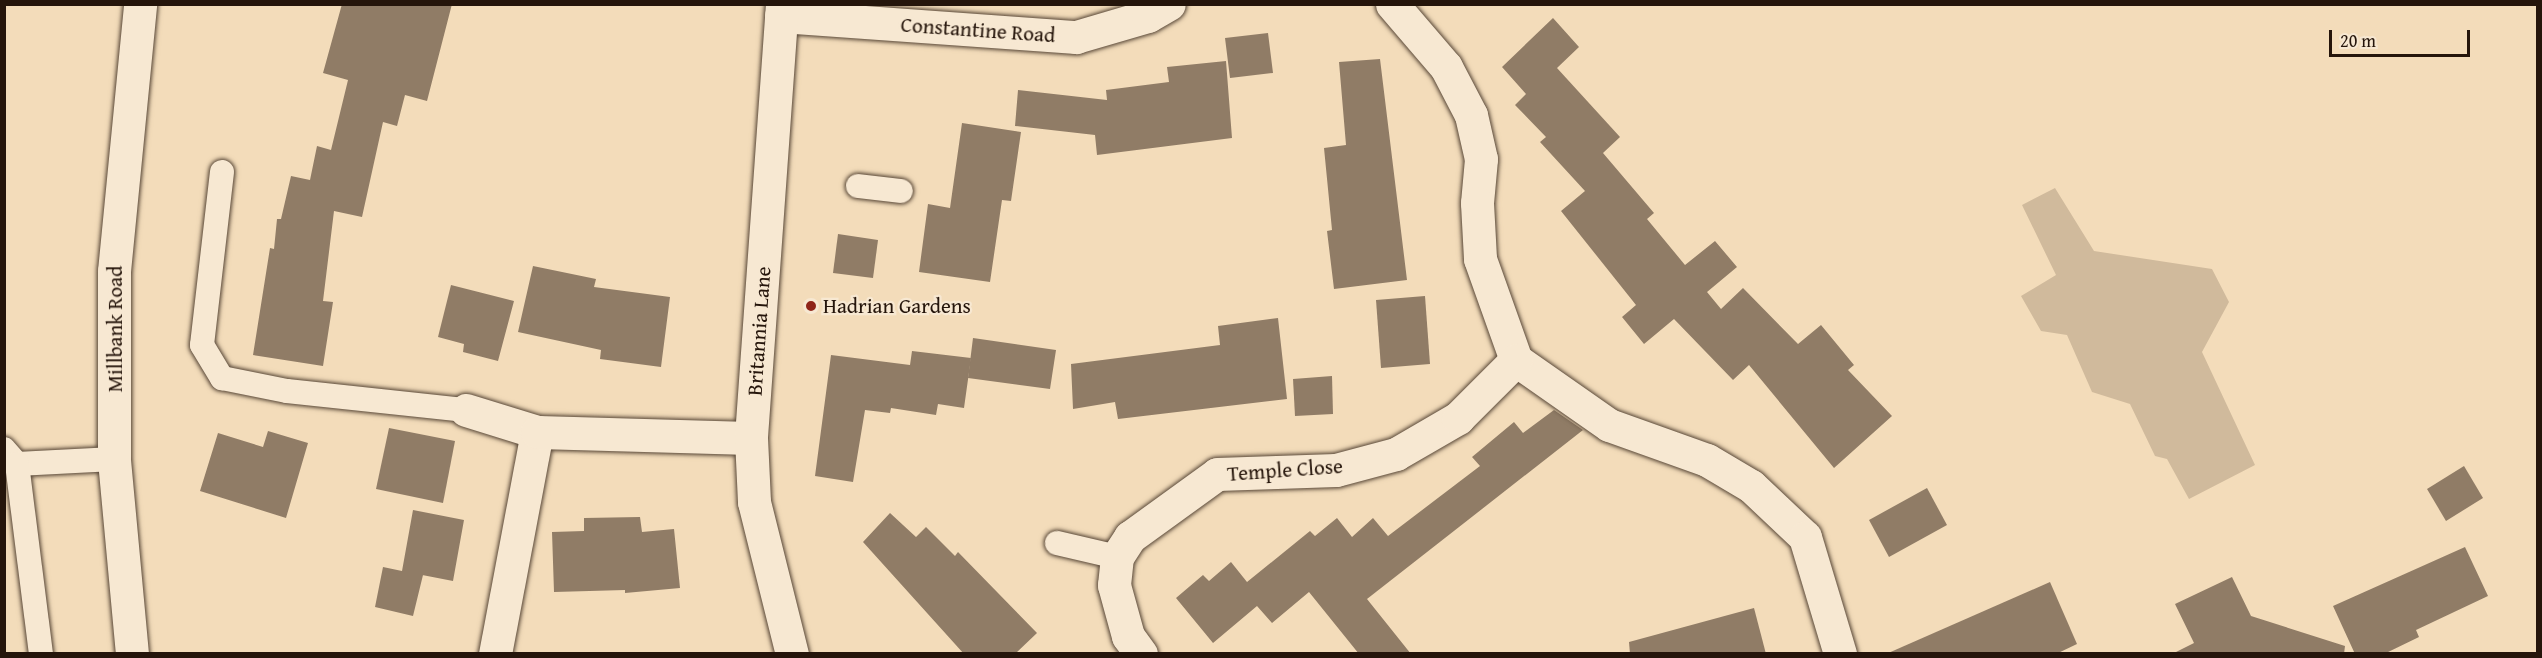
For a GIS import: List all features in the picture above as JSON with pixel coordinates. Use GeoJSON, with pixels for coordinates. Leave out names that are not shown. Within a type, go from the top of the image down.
{"type":"FeatureCollection","features":[{"type":"Feature","properties":{"kind":"street","name":"Millbank Road"},"geometry":{"type":"LineString","coordinates":[[132,654],[114,459],[114,271],[140,4]]}},
{"type":"Feature","properties":{"kind":"street","name":"Constantine Road"},"geometry":{"type":"LineString","coordinates":[[781,10],[1076,37],[1149,16],[1169,4]]}},
{"type":"Feature","properties":{"kind":"street"},"geometry":{"type":"LineString","coordinates":[[1392,4],[1446,67],[1471,115],[1481,159],[1477,203],[1480,259],[1516,360],[1609,425],[1707,460],[1751,486],[1805,537],[1840,654]]}},
{"type":"Feature","properties":{"kind":"street","name":"Britannia Lane"},"geometry":{"type":"LineString","coordinates":[[781,10],[751,438],[754,502],[792,654]]}},
{"type":"Feature","properties":{"kind":"street","name":"Temple Close"},"geometry":{"type":"LineString","coordinates":[[1117,557],[1130,537],[1217,474],[1336,470],[1395,454],[1458,418],[1516,360]]}},
{"type":"Feature","properties":{"kind":"street"},"geometry":{"type":"LineString","coordinates":[[466,410],[537,432],[751,438]]}},
{"type":"Feature","properties":{"kind":"street"},"geometry":{"type":"LineString","coordinates":[[495,654],[537,432]]}},
{"type":"Feature","properties":{"kind":"street"},"geometry":{"type":"LineString","coordinates":[[1117,557],[1114,585],[1128,636],[1142,654]]}},
{"type":"Feature","properties":{"kind":"lane"},"geometry":{"type":"LineString","coordinates":[[222,172],[202,345],[222,378],[287,391],[466,410]]}},
{"type":"Feature","properties":{"kind":"lane"},"geometry":{"type":"LineString","coordinates":[[858,186],[901,190]]}},
{"type":"Feature","properties":{"kind":"lane"},"geometry":{"type":"LineString","coordinates":[[41,654],[11,457],[114,459]]}},
{"type":"Feature","properties":{"kind":"lane"},"geometry":{"type":"LineString","coordinates":[[1057,543],[1117,557]]}},
{"type":"Feature","properties":{"kind":"shaded area"},"geometry":{"type":"Polygon","coordinates":[[[2055,188],[2094,251],[2212,269],[2229,302],[2202,352],[2255,465],[2189,499],[2167,459],[2155,456],[2130,404],[2092,392],[2067,335],[2041,331],[2021,296],[2056,275],[2022,205],[2055,188]]]}},
{"type":"Feature","properties":{"kind":"building"},"geometry":{"type":"Polygon","coordinates":[[[342,4],[452,4],[427,101],[405,95],[397,126],[383,122],[362,217],[334,211],[323,301],[333,302],[323,366],[253,355],[270,248],[274,249],[277,219],[281,219],[291,176],[310,180],[317,146],[331,150],[348,80],[323,73],[342,4]]]}},
{"type":"Feature","properties":{"kind":"building"},"geometry":{"type":"Polygon","coordinates":[[[1553,18],[1579,47],[1557,68],[1620,137],[1603,153],[1654,213],[1647,219],[1685,265],[1715,241],[1737,267],[1707,292],[1721,309],[1743,288],[1798,344],[1821,325],[1854,365],[1848,370],[1892,416],[1834,468],[1749,365],[1733,380],[1674,319],[1644,344],[1622,317],[1636,305],[1561,211],[1585,191],[1540,142],[1546,137],[1515,105],[1526,94],[1502,67],[1553,18]]]}},
{"type":"Feature","properties":{"kind":"building"},"geometry":{"type":"Polygon","coordinates":[[[1268,33],[1273,73],[1230,78],[1225,38],[1268,33]]]}},
{"type":"Feature","properties":{"kind":"building"},"geometry":{"type":"Polygon","coordinates":[[[1380,59],[1407,280],[1334,289],[1327,231],[1332,230],[1324,148],[1346,145],[1339,62],[1380,59]]]}},
{"type":"Feature","properties":{"kind":"building"},"geometry":{"type":"Polygon","coordinates":[[[1226,61],[1232,138],[1097,155],[1095,135],[1015,126],[1018,90],[1107,100],[1106,90],[1169,82],[1167,67],[1226,61]]]}},
{"type":"Feature","properties":{"kind":"building"},"geometry":{"type":"Polygon","coordinates":[[[962,123],[1021,132],[1011,201],[1002,200],[990,282],[919,272],[928,204],[950,208],[962,123]]]}},
{"type":"Feature","properties":{"kind":"building"},"geometry":{"type":"Polygon","coordinates":[[[838,234],[878,240],[873,278],[833,273],[838,234]]]}},
{"type":"Feature","properties":{"kind":"building"},"geometry":{"type":"Polygon","coordinates":[[[533,266],[596,279],[594,287],[670,297],[661,367],[600,359],[601,350],[518,332],[533,266]]]}},
{"type":"Feature","properties":{"kind":"building"},"geometry":{"type":"Polygon","coordinates":[[[451,285],[514,301],[498,361],[463,352],[464,344],[438,337],[451,285]]]}},
{"type":"Feature","properties":{"kind":"building"},"geometry":{"type":"Polygon","coordinates":[[[1425,296],[1430,364],[1381,368],[1376,300],[1425,296]]]}},
{"type":"Feature","properties":{"kind":"building"},"geometry":{"type":"Polygon","coordinates":[[[1278,318],[1287,399],[1118,419],[1115,402],[1073,409],[1071,364],[1220,345],[1218,326],[1278,318]]]}},
{"type":"Feature","properties":{"kind":"building"},"geometry":{"type":"Polygon","coordinates":[[[973,338],[1056,350],[1050,389],[968,378],[973,338]]]}},
{"type":"Feature","properties":{"kind":"building"},"geometry":{"type":"Polygon","coordinates":[[[912,351],[971,358],[964,408],[938,404],[936,415],[891,408],[890,413],[865,410],[853,482],[815,476],[831,355],[910,365],[912,351]]]}},
{"type":"Feature","properties":{"kind":"building"},"geometry":{"type":"Polygon","coordinates":[[[1332,376],[1333,414],[1295,416],[1293,379],[1332,376]]]}},
{"type":"Feature","properties":{"kind":"building"},"geometry":{"type":"Polygon","coordinates":[[[1554,410],[1583,430],[1367,599],[1411,654],[1359,654],[1309,592],[1272,623],[1257,606],[1213,643],[1176,598],[1203,575],[1209,581],[1231,562],[1247,582],[1310,531],[1315,536],[1337,518],[1352,537],[1373,518],[1388,536],[1480,466],[1472,457],[1514,422],[1523,433],[1554,410]]]}},
{"type":"Feature","properties":{"kind":"building"},"geometry":{"type":"Polygon","coordinates":[[[389,428],[455,441],[443,503],[376,489],[389,428]]]}},
{"type":"Feature","properties":{"kind":"building"},"geometry":{"type":"Polygon","coordinates":[[[268,431],[308,443],[286,518],[200,491],[218,433],[263,447],[268,431]]]}},
{"type":"Feature","properties":{"kind":"building"},"geometry":{"type":"Polygon","coordinates":[[[2464,466],[2483,498],[2446,521],[2427,489],[2464,466]]]}},
{"type":"Feature","properties":{"kind":"building"},"geometry":{"type":"Polygon","coordinates":[[[1927,488],[1947,525],[1889,557],[1869,520],[1927,488]]]}},
{"type":"Feature","properties":{"kind":"building"},"geometry":{"type":"Polygon","coordinates":[[[413,510],[464,520],[453,581],[423,575],[413,616],[375,607],[383,567],[402,571],[413,510]]]}},
{"type":"Feature","properties":{"kind":"building"},"geometry":{"type":"Polygon","coordinates":[[[890,513],[916,537],[926,527],[955,556],[958,552],[1037,633],[1015,654],[964,654],[863,542],[890,513]]]}},
{"type":"Feature","properties":{"kind":"building"},"geometry":{"type":"Polygon","coordinates":[[[640,517],[642,532],[674,529],[680,588],[625,593],[625,590],[554,592],[552,532],[584,531],[584,518],[640,517]]]}},
{"type":"Feature","properties":{"kind":"building"},"geometry":{"type":"Polygon","coordinates":[[[2465,547],[2488,596],[2416,630],[2419,637],[2384,654],[2355,654],[2333,606],[2465,547]]]}},
{"type":"Feature","properties":{"kind":"building"},"geometry":{"type":"Polygon","coordinates":[[[2232,577],[2251,616],[2345,646],[2344,654],[2172,654],[2194,643],[2175,604],[2232,577]]]}},
{"type":"Feature","properties":{"kind":"building"},"geometry":{"type":"Polygon","coordinates":[[[2050,582],[2077,644],[2056,654],[1886,654],[2050,582]]]}},
{"type":"Feature","properties":{"kind":"building"},"geometry":{"type":"Polygon","coordinates":[[[1754,608],[1766,654],[1630,654],[1629,642],[1754,608]]]}},
{"type":"Feature","properties":{"kind":"place","name":"Hadrian Gardens"},"geometry":{"type":"Point","coordinates":[811,306]}}]}
